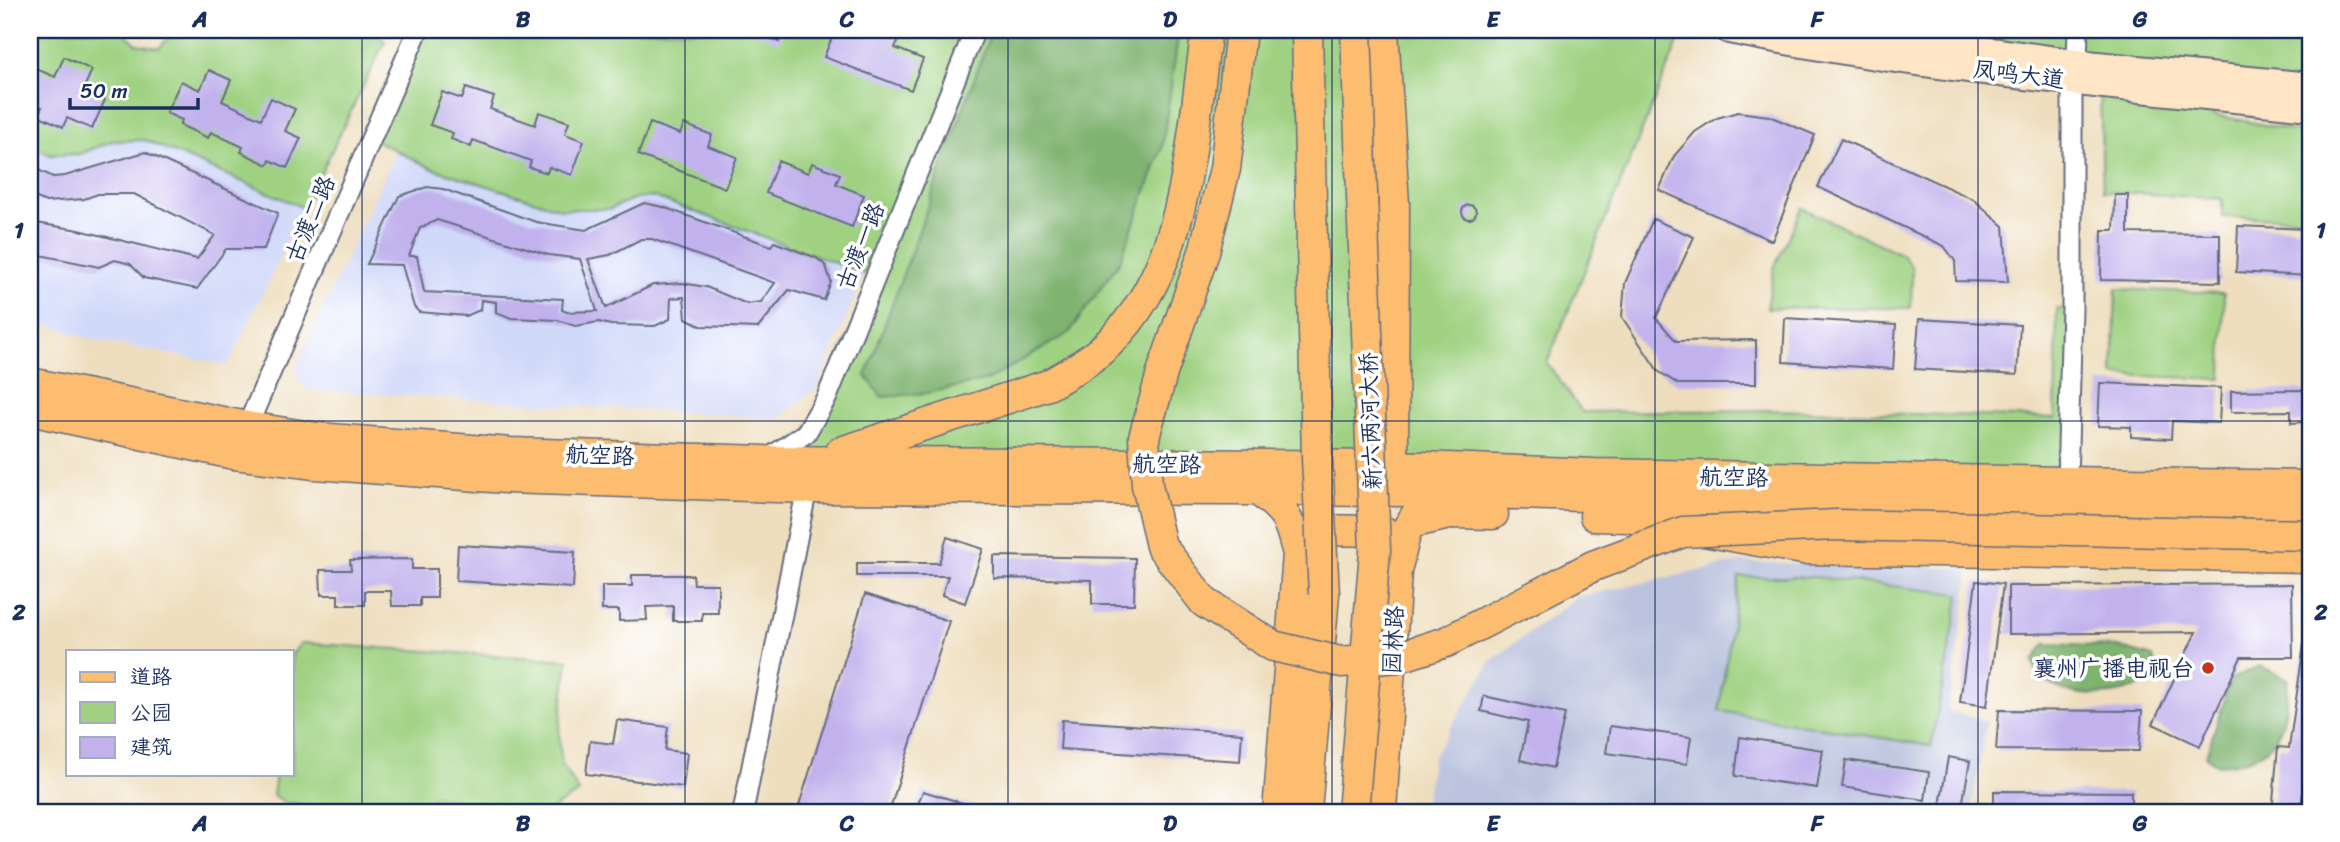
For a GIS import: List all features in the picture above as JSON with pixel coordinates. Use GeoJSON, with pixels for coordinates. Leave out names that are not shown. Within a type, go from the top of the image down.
{"type":"FeatureCollection","features":[{"type":"Feature","properties":{"kind":"main road"},"geometry":{"type":"LineString","coordinates":[[809,475],[1048,385],[1076,369],[1110,342],[1135,312],[1157,274],[1180,209],[1207,30]]}},
{"type":"Feature","properties":{"kind":"main road"},"geometry":{"type":"LineString","coordinates":[[1241,30],[1225,169],[1204,252],[1163,370],[1144,437],[1147,485],[1161,546],[1204,602],[1273,646],[1341,662],[1399,657],[1446,642],[1593,566],[1683,533],[1836,525],[2310,535]]}},
{"type":"Feature","properties":{"kind":"main road"},"geometry":{"type":"LineString","coordinates":[[1306,812],[1324,594],[1317,458],[1307,30]]}},
{"type":"Feature","properties":{"kind":"main road","name":"新六两河大桥"},"geometry":{"type":"LineString","coordinates":[[1353,812],[1375,551],[1356,30]]}},
{"type":"Feature","properties":{"kind":"main road"},"geometry":{"type":"LineString","coordinates":[[1383,30],[1395,204],[1393,466]]}},
{"type":"Feature","properties":{"kind":"main road","name":"凤鸣大道"},"geometry":{"type":"LineString","coordinates":[[1729,30],[1872,55],[2074,72],[2310,86]]}},
{"type":"Feature","properties":{"kind":"main road","name":"凤鸣大道"},"geometry":{"type":"LineString","coordinates":[[1844,30],[2074,72],[2310,107]]}},
{"type":"Feature","properties":{"kind":"main road","name":"航空路"},"geometry":{"type":"LineString","coordinates":[[30,383],[247,428],[318,438],[511,453],[765,461],[809,475],[1257,490],[1450,492],[1750,501],[2310,509]]}},
{"type":"Feature","properties":{"kind":"main road","name":"航空路"},"geometry":{"type":"LineString","coordinates":[[30,410],[234,454],[315,464],[506,478],[1393,466],[1594,474],[2310,486]]}},
{"type":"Feature","properties":{"kind":"main road"},"geometry":{"type":"LineString","coordinates":[[1257,490],[1280,506],[1291,523],[1297,550],[1278,812]]}},
{"type":"Feature","properties":{"kind":"main road","name":"园林路"},"geometry":{"type":"LineString","coordinates":[[1381,812],[1396,571],[1411,523],[1424,501],[1450,492]]}},
{"type":"Feature","properties":{"kind":"main road"},"geometry":{"type":"LineString","coordinates":[[1411,523],[1454,513],[1627,517],[1803,549],[2310,557]]}},
{"type":"Feature","properties":{"kind":"main road"},"geometry":{"type":"LineString","coordinates":[[1297,550],[1304,537],[1313,530],[1383,531],[1392,535],[1401,551]]}},
{"type":"Feature","properties":{"kind":"street","name":"古渡二路"},"geometry":{"type":"LineString","coordinates":[[247,428],[418,30]]}},
{"type":"Feature","properties":{"kind":"street","name":"古渡一路"},"geometry":{"type":"LineString","coordinates":[[765,461],[806,433],[827,397],[975,30]]}},
{"type":"Feature","properties":{"kind":"street"},"geometry":{"type":"LineString","coordinates":[[2067,482],[2074,72],[2078,30]]}},
{"type":"Feature","properties":{"kind":"street"},"geometry":{"type":"LineString","coordinates":[[743,812],[809,475]]}},
{"type":"Feature","properties":{"kind":"shaded area"},"geometry":{"type":"Polygon","coordinates":[[[145,140],[304,208],[228,365],[90,339],[30,319],[30,145],[52,155],[80,154],[112,141],[145,140]]]}},
{"type":"Feature","properties":{"kind":"shaded area"},"geometry":{"type":"Polygon","coordinates":[[[396,151],[431,168],[517,195],[610,209],[633,199],[654,197],[864,274],[817,388],[779,418],[309,390],[298,381],[296,367],[396,151]]]}},
{"type":"Feature","properties":{"kind":"shaded area"},"geometry":{"type":"Polygon","coordinates":[[[1741,562],[1970,568],[1948,711],[1987,721],[1971,812],[1423,812],[1433,757],[1491,661],[1577,597],[1741,562]]]}},
{"type":"Feature","properties":{"kind":"green space"},"geometry":{"type":"Polygon","coordinates":[[[30,30],[121,30],[137,44],[159,48],[176,30],[368,30],[385,41],[304,208],[145,140],[112,141],[80,154],[51,155],[30,145],[30,30]]]}},
{"type":"Feature","properties":{"kind":"green space"},"geometry":{"type":"Polygon","coordinates":[[[418,30],[1683,30],[1547,363],[1582,412],[1770,410],[2055,418],[2057,309],[2072,309],[2067,482],[765,461],[806,433],[874,277],[654,197],[633,199],[610,209],[561,209],[431,168],[371,138],[418,30]]]}},
{"type":"Feature","properties":{"kind":"green space"},"geometry":{"type":"Polygon","coordinates":[[[992,30],[1179,30],[1162,148],[1120,261],[1069,333],[988,380],[927,393],[882,397],[866,376],[992,30]]]}},
{"type":"Feature","properties":{"kind":"green space"},"geometry":{"type":"Polygon","coordinates":[[[1857,30],[2310,30],[2310,128],[2070,71],[1857,30]]]}},
{"type":"Feature","properties":{"kind":"green space"},"geometry":{"type":"Polygon","coordinates":[[[2100,92],[2310,134],[2310,218],[2222,217],[2222,199],[2103,191],[2100,92]]]}},
{"type":"Feature","properties":{"kind":"green space"},"geometry":{"type":"Polygon","coordinates":[[[1802,208],[1903,255],[1912,268],[1911,308],[1767,308],[1774,268],[1802,208]]]}},
{"type":"Feature","properties":{"kind":"green space"},"geometry":{"type":"Polygon","coordinates":[[[2116,289],[2224,293],[2222,379],[2113,375],[2116,289]]]}},
{"type":"Feature","properties":{"kind":"green space"},"geometry":{"type":"Polygon","coordinates":[[[1739,577],[1815,577],[1960,594],[1931,746],[1719,711],[1739,577]]]}},
{"type":"Feature","properties":{"kind":"green space"},"geometry":{"type":"Polygon","coordinates":[[[301,643],[568,660],[559,733],[561,762],[579,792],[547,812],[433,797],[407,812],[357,812],[284,802],[273,795],[276,776],[294,776],[294,652],[301,643]]]}},
{"type":"Feature","properties":{"kind":"green space"},"geometry":{"type":"Polygon","coordinates":[[[2045,644],[2118,647],[2153,657],[2157,673],[2146,683],[2130,690],[2091,695],[2071,692],[2054,686],[2040,676],[2033,661],[2045,644]]]}},
{"type":"Feature","properties":{"kind":"green space"},"geometry":{"type":"Polygon","coordinates":[[[2260,666],[2288,679],[2285,715],[2280,729],[2274,741],[2253,757],[2218,765],[2206,756],[2231,679],[2260,666]]]}},
{"type":"Feature","properties":{"kind":"building"},"geometry":{"type":"Polygon","coordinates":[[[747,30],[784,30],[779,42],[747,30]]]}},
{"type":"Feature","properties":{"kind":"building"},"geometry":{"type":"Polygon","coordinates":[[[835,30],[848,30],[867,37],[869,30],[878,30],[899,38],[895,48],[923,59],[911,90],[824,57],[835,30]]]}},
{"type":"Feature","properties":{"kind":"building"},"geometry":{"type":"Polygon","coordinates":[[[64,57],[92,70],[83,90],[105,100],[92,129],[67,118],[63,127],[38,115],[42,107],[30,102],[32,67],[55,77],[64,57]]]}},
{"type":"Feature","properties":{"kind":"building"},"geometry":{"type":"Polygon","coordinates":[[[209,70],[231,80],[222,101],[261,119],[271,98],[295,109],[285,131],[301,138],[287,168],[270,160],[268,165],[241,152],[243,147],[211,132],[208,138],[180,125],[182,120],[166,113],[181,81],[200,90],[209,70]]]}},
{"type":"Feature","properties":{"kind":"building"},"geometry":{"type":"Polygon","coordinates":[[[466,88],[494,97],[490,109],[535,125],[539,112],[569,122],[565,134],[584,141],[572,175],[549,167],[547,173],[529,167],[531,161],[473,140],[471,147],[451,139],[453,133],[430,125],[442,92],[462,99],[466,88]]]}},
{"type":"Feature","properties":{"kind":"building"},"geometry":{"type":"Polygon","coordinates":[[[1738,112],[1769,116],[1815,135],[1772,241],[1659,190],[1674,156],[1695,132],[1717,118],[1738,112]]]}},
{"type":"Feature","properties":{"kind":"building"},"geometry":{"type":"Polygon","coordinates":[[[650,123],[680,134],[684,124],[712,135],[708,146],[737,157],[725,188],[638,155],[650,123]]]}},
{"type":"Feature","properties":{"kind":"building"},"geometry":{"type":"Polygon","coordinates":[[[1841,139],[1973,199],[2004,226],[2008,282],[1956,281],[1955,261],[1944,246],[1818,187],[1841,139]]]}},
{"type":"Feature","properties":{"kind":"building"},"geometry":{"type":"Polygon","coordinates":[[[145,152],[278,213],[264,249],[226,249],[197,289],[144,278],[130,264],[115,260],[99,267],[30,253],[30,222],[79,230],[197,259],[215,235],[134,194],[98,194],[84,199],[46,202],[30,195],[30,166],[53,177],[65,176],[145,152]]]}},
{"type":"Feature","properties":{"kind":"building"},"geometry":{"type":"Polygon","coordinates":[[[778,161],[808,173],[812,163],[840,174],[836,184],[864,195],[852,227],[766,193],[778,161]]]}},
{"type":"Feature","properties":{"kind":"building"},"geometry":{"type":"Polygon","coordinates":[[[427,187],[443,189],[536,222],[586,230],[644,203],[663,207],[771,246],[774,242],[817,258],[826,266],[831,282],[824,300],[789,290],[758,328],[701,326],[686,318],[684,297],[671,298],[670,319],[655,326],[611,325],[599,322],[575,326],[558,320],[511,318],[496,312],[496,302],[481,300],[480,310],[466,316],[419,312],[414,307],[402,265],[367,264],[399,196],[427,187]],[[437,220],[420,228],[409,256],[417,256],[424,292],[563,299],[562,310],[567,312],[597,311],[580,259],[549,255],[437,220]],[[641,239],[610,255],[588,259],[606,308],[653,285],[682,283],[706,287],[747,304],[761,302],[775,283],[652,239],[641,239]]]}},
{"type":"Feature","properties":{"kind":"building"},"geometry":{"type":"Polygon","coordinates":[[[2115,195],[2128,195],[2128,233],[2220,234],[2220,282],[2101,280],[2102,230],[2114,230],[2115,195]]]}},
{"type":"Feature","properties":{"kind":"building"},"geometry":{"type":"Polygon","coordinates":[[[1466,205],[1472,205],[1476,212],[1472,219],[1466,219],[1462,215],[1462,209],[1466,205]]]}},
{"type":"Feature","properties":{"kind":"building"},"geometry":{"type":"Polygon","coordinates":[[[1653,219],[1694,237],[1656,318],[1676,341],[1756,340],[1756,384],[1678,384],[1658,371],[1622,317],[1625,283],[1653,219]]]}},
{"type":"Feature","properties":{"kind":"building"},"geometry":{"type":"Polygon","coordinates":[[[2238,226],[2310,229],[2310,276],[2236,272],[2238,226]]]}},
{"type":"Feature","properties":{"kind":"building"},"geometry":{"type":"Polygon","coordinates":[[[1785,318],[1896,325],[1893,369],[1783,362],[1785,318]]]}},
{"type":"Feature","properties":{"kind":"building"},"geometry":{"type":"Polygon","coordinates":[[[1919,319],[2020,325],[2017,375],[1915,369],[1919,319]]]}},
{"type":"Feature","properties":{"kind":"building"},"geometry":{"type":"Polygon","coordinates":[[[2100,383],[2221,388],[2219,423],[2172,421],[2171,439],[2131,437],[2131,427],[2098,426],[2100,383]]]}},
{"type":"Feature","properties":{"kind":"building"},"geometry":{"type":"Polygon","coordinates":[[[2304,390],[2305,422],[2291,423],[2291,411],[2231,412],[2231,391],[2304,390]]]}},
{"type":"Feature","properties":{"kind":"building"},"geometry":{"type":"Polygon","coordinates":[[[947,537],[983,549],[965,603],[942,595],[948,576],[857,576],[857,563],[939,563],[947,537]]]}},
{"type":"Feature","properties":{"kind":"building"},"geometry":{"type":"Polygon","coordinates":[[[458,545],[575,552],[573,588],[456,581],[458,545]]]}},
{"type":"Feature","properties":{"kind":"building"},"geometry":{"type":"Polygon","coordinates":[[[994,556],[1135,558],[1134,604],[1092,604],[1092,580],[994,578],[994,556]]]}},
{"type":"Feature","properties":{"kind":"building"},"geometry":{"type":"Polygon","coordinates":[[[412,559],[412,569],[437,569],[437,598],[420,598],[420,606],[392,606],[391,591],[365,591],[365,605],[338,605],[338,595],[321,595],[320,570],[351,570],[350,560],[412,559]]]}},
{"type":"Feature","properties":{"kind":"building"},"geometry":{"type":"Polygon","coordinates":[[[632,575],[693,575],[694,584],[718,584],[718,613],[702,613],[702,621],[673,621],[673,606],[646,607],[647,620],[619,621],[619,610],[602,610],[602,586],[632,586],[632,575]]]}},
{"type":"Feature","properties":{"kind":"building"},"geometry":{"type":"Polygon","coordinates":[[[1976,581],[2003,584],[1987,706],[1960,702],[1976,581]]]}},
{"type":"Feature","properties":{"kind":"building","name":"襄州广播电视台"},"geometry":{"type":"Polygon","coordinates":[[[2292,584],[2293,657],[2241,657],[2200,746],[2153,724],[2196,632],[2008,634],[2008,586],[2292,584]]]}},
{"type":"Feature","properties":{"kind":"building"},"geometry":{"type":"Polygon","coordinates":[[[865,594],[949,621],[889,812],[797,812],[865,594]]]}},
{"type":"Feature","properties":{"kind":"building"},"geometry":{"type":"Polygon","coordinates":[[[2310,602],[2310,748],[2300,812],[2272,812],[2278,747],[2289,748],[2310,602]]]}},
{"type":"Feature","properties":{"kind":"building"},"geometry":{"type":"Polygon","coordinates":[[[1484,696],[1565,714],[1553,768],[1520,760],[1528,722],[1481,711],[1484,696]]]}},
{"type":"Feature","properties":{"kind":"building"},"geometry":{"type":"Polygon","coordinates":[[[1999,710],[2142,711],[2139,751],[1996,750],[1999,710]]]}},
{"type":"Feature","properties":{"kind":"building"},"geometry":{"type":"Polygon","coordinates":[[[617,720],[668,727],[665,750],[687,753],[683,787],[586,774],[590,741],[613,744],[617,720]]]}},
{"type":"Feature","properties":{"kind":"building"},"geometry":{"type":"Polygon","coordinates":[[[1062,720],[1242,733],[1240,761],[1060,749],[1062,720]]]}},
{"type":"Feature","properties":{"kind":"building"},"geometry":{"type":"Polygon","coordinates":[[[1610,726],[1691,737],[1687,764],[1606,753],[1610,726]]]}},
{"type":"Feature","properties":{"kind":"building"},"geometry":{"type":"Polygon","coordinates":[[[1740,737],[1823,750],[1817,788],[1735,776],[1740,737]]]}},
{"type":"Feature","properties":{"kind":"building"},"geometry":{"type":"Polygon","coordinates":[[[1948,757],[1970,761],[1961,812],[1939,812],[1948,757]]]}},
{"type":"Feature","properties":{"kind":"building"},"geometry":{"type":"Polygon","coordinates":[[[1846,760],[1929,772],[1925,800],[1842,787],[1846,760]]]}},
{"type":"Feature","properties":{"kind":"building"},"geometry":{"type":"Polygon","coordinates":[[[923,791],[992,812],[915,812],[923,791]]]}},
{"type":"Feature","properties":{"kind":"building"},"geometry":{"type":"Polygon","coordinates":[[[1994,791],[2131,792],[2131,812],[1994,812],[1994,791]]]}},
{"type":"Feature","properties":{"kind":"building"},"geometry":{"type":"Polygon","coordinates":[[[2159,806],[2261,806],[2261,812],[2159,812],[2159,806]]]}},
{"type":"Feature","properties":{"kind":"place","name":"襄州广播电视台"},"geometry":{"type":"Point","coordinates":[2208,668]}}]}
